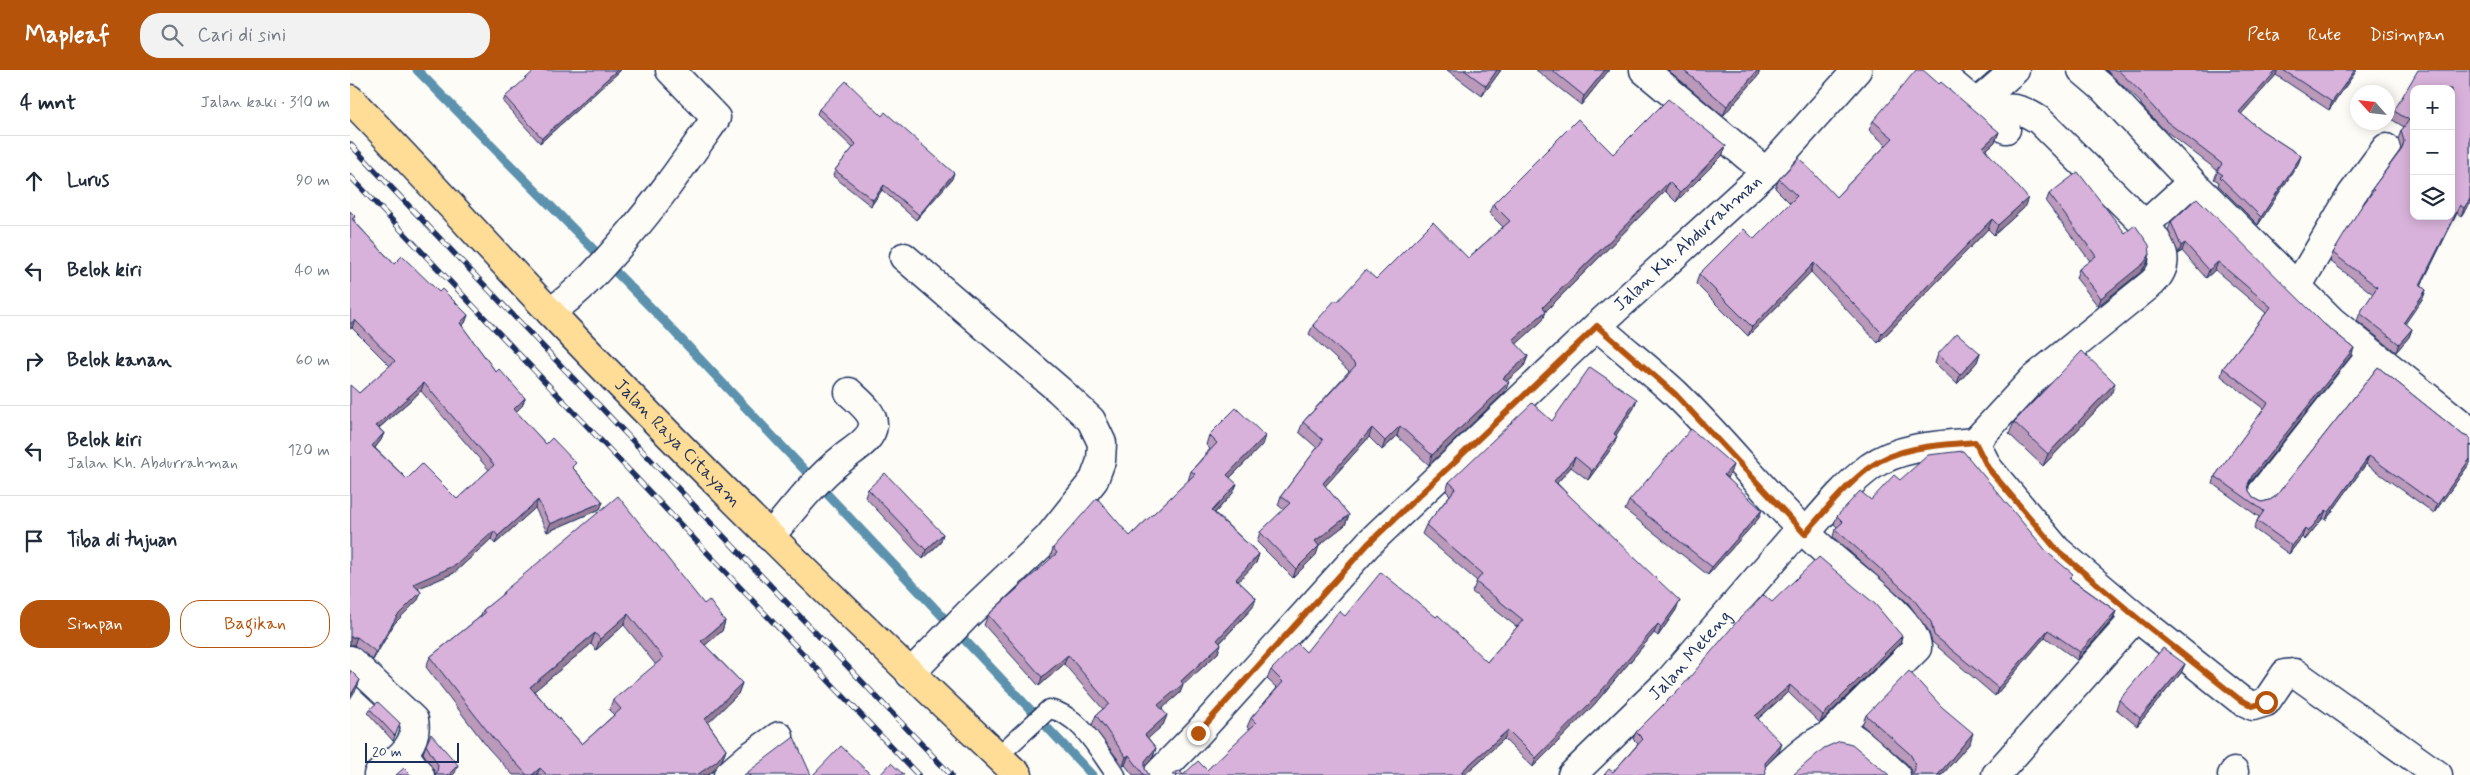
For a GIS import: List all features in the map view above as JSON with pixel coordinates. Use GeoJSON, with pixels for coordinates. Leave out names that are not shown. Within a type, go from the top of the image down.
{"type":"FeatureCollection","features":[{"type":"Feature","properties":{"kind":"main road","name":"Jalan Raya Citayam"},"geometry":{"type":"LineString","coordinates":[[350,99],[550,312],[770,537],[910,674],[1007,747],[1018,775]]}},
{"type":"Feature","properties":{"kind":"street"},"geometry":{"type":"LineString","coordinates":[[550,312],[574,294],[612,257],[652,209],[716,118],[670,70]]}},
{"type":"Feature","properties":{"kind":"street"},"geometry":{"type":"LineString","coordinates":[[1644,70],[1766,172]]}},
{"type":"Feature","properties":{"kind":"street","name":"Jalan Kh. Abdurrahman"},"geometry":{"type":"LineString","coordinates":[[1157,775],[1198,733],[1368,544],[1597,326],[1766,172],[1857,70]]}},
{"type":"Feature","properties":{"kind":"street"},"geometry":{"type":"LineString","coordinates":[[1936,70],[1991,116]]}},
{"type":"Feature","properties":{"kind":"street"},"geometry":{"type":"LineString","coordinates":[[1991,116],[2015,70]]}},
{"type":"Feature","properties":{"kind":"street"},"geometry":{"type":"LineString","coordinates":[[2082,70],[2103,88],[2192,182],[2332,321],[2470,431]]}},
{"type":"Feature","properties":{"kind":"street"},"geometry":{"type":"LineString","coordinates":[[1991,116],[1999,109],[2010,108],[2026,111],[2039,120],[2146,225],[2156,239],[2165,264],[2161,274],[2033,379],[1975,442],[1988,468],[2048,541],[2136,617],[2239,699],[2253,706],[2266,702],[2286,674],[2295,673],[2438,775]]}},
{"type":"Feature","properties":{"kind":"street"},"geometry":{"type":"LineString","coordinates":[[2297,287],[2352,194],[2386,148]]}},
{"type":"Feature","properties":{"kind":"street"},"geometry":{"type":"LineString","coordinates":[[2146,225],[2192,182]]}},
{"type":"Feature","properties":{"kind":"street"},"geometry":{"type":"LineString","coordinates":[[904,258],[1059,390],[1090,420],[1102,443],[1101,461],[1094,480],[1048,538],[968,614],[910,674]]}},
{"type":"Feature","properties":{"kind":"street"},"geometry":{"type":"LineString","coordinates":[[1597,326],[1675,394],[1802,531],[1898,616],[1918,641],[1917,648],[1830,735],[1801,753],[1778,775]]}},
{"type":"Feature","properties":{"kind":"street"},"geometry":{"type":"LineString","coordinates":[[2261,494],[2372,354]]}},
{"type":"Feature","properties":{"kind":"street"},"geometry":{"type":"LineString","coordinates":[[770,537],[835,464],[864,441],[871,432],[874,423],[870,413],[849,392]]}},
{"type":"Feature","properties":{"kind":"street","name":"Jalan Meteng"},"geometry":{"type":"LineString","coordinates":[[1572,775],[1669,681],[1802,531],[1871,467],[1899,454],[1931,446],[1975,442]]}},
{"type":"Feature","properties":{"kind":"street"},"geometry":{"type":"LineString","coordinates":[[1996,775],[2136,617]]}},
{"type":"Feature","properties":{"kind":"street"},"geometry":{"type":"LineString","coordinates":[[350,660],[414,720],[416,730],[412,742],[404,754],[378,775]]}},
{"type":"Feature","properties":{"kind":"street"},"geometry":{"type":"LineString","coordinates":[[1830,735],[1851,736],[1896,775]]}},
{"type":"Feature","properties":{"kind":"street"},"geometry":{"type":"LineString","coordinates":[[728,775],[749,756],[779,736]]}},
{"type":"Feature","properties":{"kind":"street"},"geometry":{"type":"LineString","coordinates":[[404,754],[420,775]]}},
{"type":"Feature","properties":{"kind":"lane"},"geometry":{"type":"LineString","coordinates":[[1007,747],[1049,709],[1060,711],[1079,726],[1116,775]]}},
{"type":"Feature","properties":{"kind":"building"},"geometry":{"type":"Polygon","coordinates":[[[535,70],[617,70],[542,138],[505,97],[535,70]]]}},
{"type":"Feature","properties":{"kind":"building"},"geometry":{"type":"Polygon","coordinates":[[[1464,70],[1497,70],[1486,86],[1464,70]]]}},
{"type":"Feature","properties":{"kind":"building"},"geometry":{"type":"Polygon","coordinates":[[[1552,70],[1605,70],[1584,96],[1552,70]]]}},
{"type":"Feature","properties":{"kind":"building"},"geometry":{"type":"Polygon","coordinates":[[[1683,70],[1758,70],[1727,106],[1683,70]]]}},
{"type":"Feature","properties":{"kind":"building"},"geometry":{"type":"Polygon","coordinates":[[[1916,70],[1923,70],[1939,84],[1941,82],[1999,132],[1983,147],[2028,198],[1998,225],[1992,219],[1882,333],[1814,263],[1752,327],[1699,274],[1744,229],[1754,239],[1797,196],[1779,179],[1799,158],[1836,197],[1893,138],[1873,121],[1916,70]]]}},
{"type":"Feature","properties":{"kind":"building"},"geometry":{"type":"Polygon","coordinates":[[[2118,70],[2277,70],[2239,112],[2261,130],[2301,156],[2261,217],[2220,177],[2223,175],[2217,171],[2222,164],[2166,121],[2145,96],[2118,70]]]}},
{"type":"Feature","properties":{"kind":"building"},"geometry":{"type":"Polygon","coordinates":[[[2283,70],[2355,70],[2332,102],[2283,70]]]}},
{"type":"Feature","properties":{"kind":"building"},"geometry":{"type":"Polygon","coordinates":[[[2418,70],[2470,70],[2470,199],[2464,208],[2460,205],[2455,215],[2455,85],[2410,85],[2410,220],[2452,220],[2420,285],[2426,290],[2404,322],[2412,329],[2399,344],[2360,313],[2377,287],[2333,253],[2359,210],[2374,190],[2372,189],[2402,149],[2404,141],[2401,131],[2409,120],[2395,112],[2395,109],[2418,70]]]}},
{"type":"Feature","properties":{"kind":"building"},"geometry":{"type":"Polygon","coordinates":[[[846,81],[882,116],[885,112],[954,173],[919,215],[884,185],[873,200],[835,170],[856,144],[819,109],[846,81]]]}},
{"type":"Feature","properties":{"kind":"building"},"geometry":{"type":"Polygon","coordinates":[[[1668,99],[1726,146],[1680,193],[1669,182],[1543,307],[1546,311],[1513,340],[1528,356],[1503,378],[1509,382],[1432,455],[1400,426],[1385,441],[1372,428],[1323,483],[1349,515],[1315,541],[1319,546],[1296,569],[1260,532],[1290,503],[1281,496],[1323,440],[1303,422],[1356,365],[1313,325],[1335,300],[1337,302],[1366,270],[1376,279],[1433,222],[1468,258],[1510,221],[1493,204],[1578,119],[1613,154],[1668,99]]]}},
{"type":"Feature","properties":{"kind":"building"},"geometry":{"type":"Polygon","coordinates":[[[2078,172],[2125,233],[2135,225],[2149,245],[2150,254],[2144,263],[2101,298],[2079,269],[2096,256],[2049,194],[2078,172]]]}},
{"type":"Feature","properties":{"kind":"building"},"geometry":{"type":"Polygon","coordinates":[[[2197,198],[2324,324],[2354,348],[2252,476],[2248,484],[2249,491],[2254,498],[2262,502],[2276,496],[2378,367],[2463,435],[2470,438],[2470,459],[2437,505],[2369,456],[2329,512],[2326,510],[2308,532],[2305,529],[2292,546],[2257,521],[2264,511],[2215,476],[2268,403],[2223,368],[2271,307],[2218,262],[2209,270],[2185,243],[2181,246],[2171,222],[2197,198]]]}},
{"type":"Feature","properties":{"kind":"building"},"geometry":{"type":"Polygon","coordinates":[[[350,211],[355,216],[352,219],[394,264],[402,256],[439,292],[442,289],[468,315],[460,323],[496,372],[499,369],[525,398],[514,409],[546,444],[552,438],[576,463],[572,467],[603,502],[550,524],[538,500],[498,536],[494,531],[456,565],[413,584],[421,592],[397,616],[376,652],[357,637],[350,637],[350,385],[359,393],[395,361],[355,320],[350,324],[350,211]],[[424,383],[376,426],[384,433],[372,446],[407,479],[422,464],[457,499],[494,465],[424,383]]]}},
{"type":"Feature","properties":{"kind":"building"},"geometry":{"type":"Polygon","coordinates":[[[1957,333],[1980,353],[1960,375],[1938,354],[1957,333]]]}},
{"type":"Feature","properties":{"kind":"building"},"geometry":{"type":"Polygon","coordinates":[[[2082,351],[2115,383],[2048,454],[2014,422],[2082,351]]]}},
{"type":"Feature","properties":{"kind":"building"},"geometry":{"type":"Polygon","coordinates":[[[1590,367],[1637,399],[1614,434],[1617,436],[1592,471],[1575,457],[1554,481],[1680,601],[1661,627],[1658,624],[1596,697],[1536,758],[1508,730],[1461,772],[1464,775],[1183,775],[1198,761],[1207,770],[1256,723],[1251,718],[1283,682],[1271,670],[1297,643],[1306,652],[1339,611],[1345,616],[1381,572],[1436,617],[1438,615],[1487,662],[1523,620],[1476,582],[1482,574],[1426,525],[1456,488],[1449,482],[1532,403],[1552,421],[1590,367]]]}},
{"type":"Feature","properties":{"kind":"building"},"geometry":{"type":"Polygon","coordinates":[[[1236,408],[1265,436],[1227,475],[1237,484],[1212,511],[1259,554],[1236,579],[1256,598],[1217,640],[1221,644],[1181,681],[1183,684],[1158,705],[1167,715],[1145,735],[1156,748],[1145,761],[1145,769],[1149,775],[1144,775],[1129,755],[1126,757],[1096,715],[1109,704],[1068,655],[1042,677],[988,615],[1057,553],[1053,548],[1097,498],[1130,536],[1195,474],[1191,471],[1217,443],[1209,435],[1236,408]]]}},
{"type":"Feature","properties":{"kind":"building"},"geometry":{"type":"Polygon","coordinates":[[[1691,429],[1733,465],[1724,475],[1762,510],[1712,567],[1629,501],[1691,429]]]}},
{"type":"Feature","properties":{"kind":"building"},"geometry":{"type":"Polygon","coordinates":[[[1963,451],[2048,553],[2073,574],[2069,578],[2116,611],[2080,652],[2048,630],[1998,688],[1934,635],[1931,622],[1911,596],[1835,529],[1843,522],[1837,516],[1860,491],[1871,500],[1894,475],[1900,480],[1928,455],[1963,451]]]}},
{"type":"Feature","properties":{"kind":"building"},"geometry":{"type":"Polygon","coordinates":[[[885,473],[943,534],[926,550],[868,489],[885,473]]]}},
{"type":"Feature","properties":{"kind":"building"},"geometry":{"type":"Polygon","coordinates":[[[618,496],[704,604],[709,600],[725,621],[701,641],[742,683],[705,719],[726,749],[717,761],[697,775],[547,775],[540,768],[532,775],[527,775],[492,737],[430,657],[485,613],[483,610],[618,496]],[[628,614],[600,639],[595,633],[530,687],[582,744],[621,709],[613,700],[663,658],[628,614]]]}},
{"type":"Feature","properties":{"kind":"building"},"geometry":{"type":"Polygon","coordinates":[[[1819,557],[1875,604],[1902,636],[1823,715],[1790,685],[1755,716],[1782,744],[1765,763],[1766,774],[1604,775],[1609,769],[1613,772],[1643,739],[1636,732],[1684,684],[1739,619],[1764,595],[1772,602],[1819,557]]]}},
{"type":"Feature","properties":{"kind":"building"},"geometry":{"type":"Polygon","coordinates":[[[2163,648],[2185,664],[2140,718],[2119,700],[2163,648]]]}},
{"type":"Feature","properties":{"kind":"building"},"geometry":{"type":"Polygon","coordinates":[[[350,670],[360,680],[350,696],[350,670]]]}},
{"type":"Feature","properties":{"kind":"building"},"geometry":{"type":"Polygon","coordinates":[[[1909,671],[1942,707],[1973,733],[1938,775],[1912,775],[1915,769],[1914,761],[1910,754],[1866,715],[1909,671]]]}},
{"type":"Feature","properties":{"kind":"building"},"geometry":{"type":"Polygon","coordinates":[[[378,702],[400,723],[395,736],[370,709],[378,702]]]}},
{"type":"Feature","properties":{"kind":"building"},"geometry":{"type":"Polygon","coordinates":[[[431,734],[458,765],[448,775],[436,775],[438,765],[426,745],[431,734]]]}},
{"type":"Feature","properties":{"kind":"building"},"geometry":{"type":"Polygon","coordinates":[[[794,737],[811,775],[744,775],[794,737]]]}},
{"type":"Feature","properties":{"kind":"building"},"geometry":{"type":"Polygon","coordinates":[[[1840,741],[1852,744],[1889,775],[1794,774],[1824,748],[1840,741]]]}},
{"type":"Feature","properties":{"kind":"building"},"geometry":{"type":"Polygon","coordinates":[[[841,746],[871,775],[813,775],[841,746]]]}},
{"type":"Feature","properties":{"kind":"building"},"geometry":{"type":"Polygon","coordinates":[[[891,763],[904,775],[880,775],[891,763]]]}},
{"type":"Feature","properties":{"kind":"building"},"geometry":{"type":"Polygon","coordinates":[[[404,768],[411,775],[396,775],[404,768]]]}},
{"type":"Feature","properties":{"kind":"building"},"geometry":{"type":"Polygon","coordinates":[[[1180,771],[1183,775],[1172,775],[1176,772],[1180,771]]]}},
{"type":"Feature","properties":{"kind":"waterway"},"geometry":{"type":"LineString","coordinates":[[417,70],[666,323],[1092,775]]}},
{"type":"Feature","properties":{"kind":"railway"},"geometry":{"type":"LineString","coordinates":[[350,144],[951,775]]}},
{"type":"Feature","properties":{"kind":"railway"},"geometry":{"type":"LineString","coordinates":[[350,176],[918,775]]}},
{"type":"Feature","properties":{"kind":"route"},"geometry":{"type":"LineString","coordinates":[[1198,733],[1368,544],[1597,326],[1675,394],[1805,534],[1830,505],[1871,467],[1899,454],[1931,446],[1975,442],[1988,468],[2057,550],[2136,617],[2239,699],[2253,706],[2266,702]]}}]}
